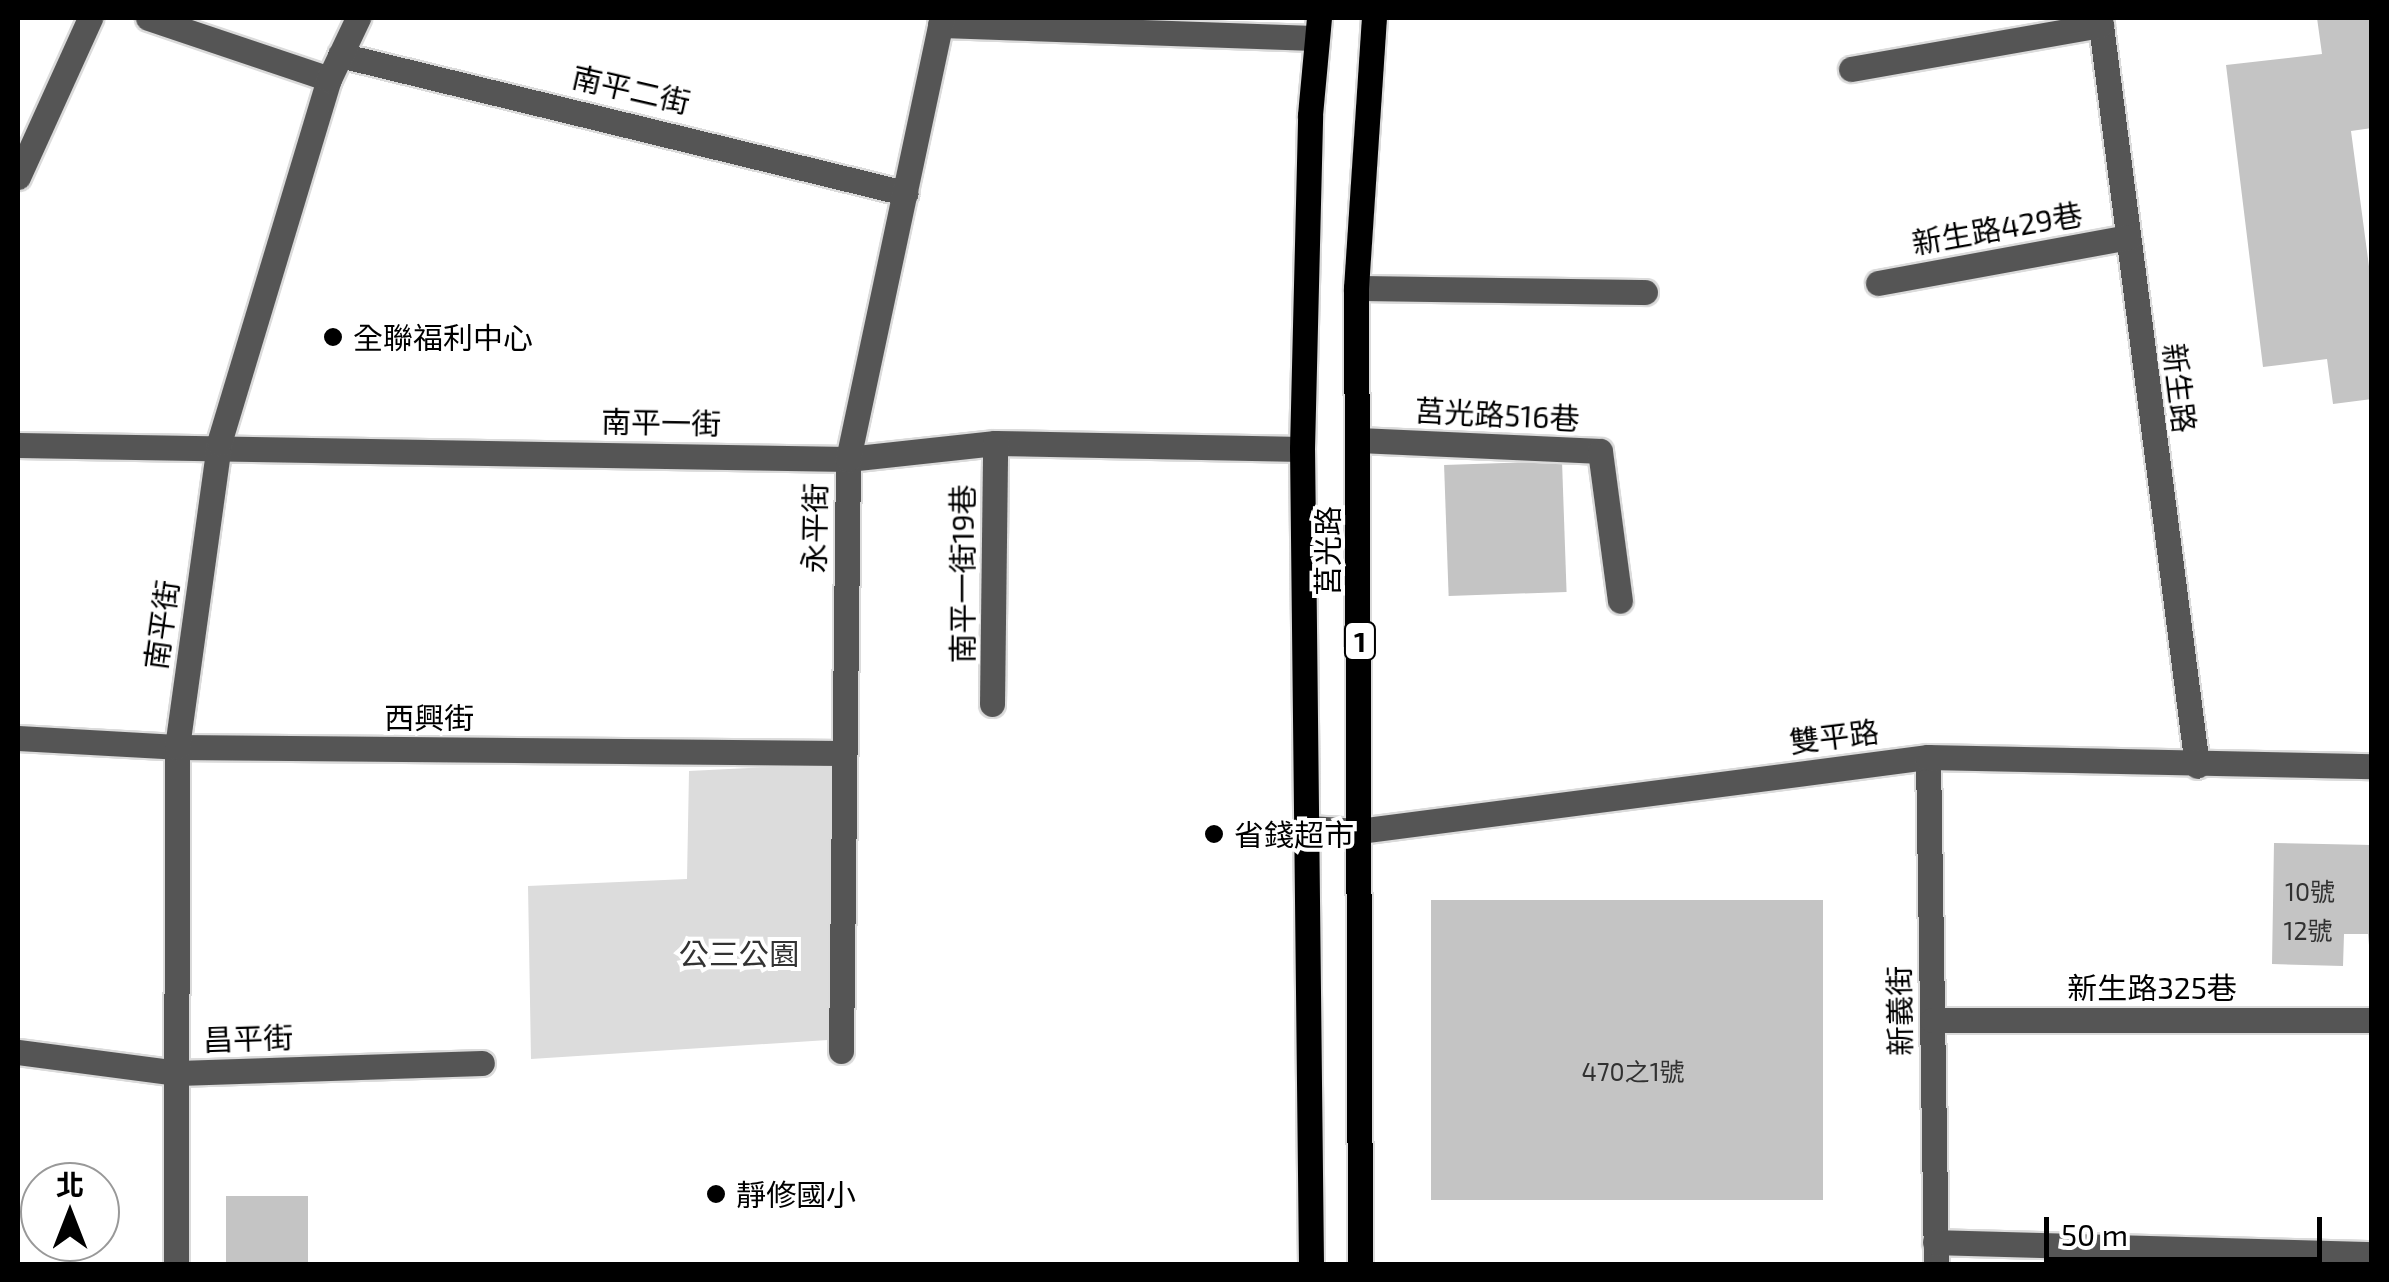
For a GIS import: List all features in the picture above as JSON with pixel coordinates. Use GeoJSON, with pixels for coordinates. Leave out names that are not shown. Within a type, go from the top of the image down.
{"type":"FeatureCollection","features":[{"type":"Feature","properties":{"kind":"main road","name":"莒光路"},"geometry":{"type":"LineString","coordinates":[[1360,1264],[1360,440],[1356,288],[1374,18]]}},
{"type":"Feature","properties":{"kind":"main road","name":"莒光路"},"geometry":{"type":"LineString","coordinates":[[1311,1264],[1302,449],[1318,28]]}},
{"type":"Feature","properties":{"kind":"street"},"geometry":{"type":"LineString","coordinates":[[18,177],[90,18]]}},
{"type":"Feature","properties":{"kind":"street"},"geometry":{"type":"LineString","coordinates":[[148,18],[329,79]]}},
{"type":"Feature","properties":{"kind":"street","name":"南平街"},"geometry":{"type":"LineString","coordinates":[[176,1264],[177,747],[219,443],[329,79],[358,18]]}},
{"type":"Feature","properties":{"kind":"street"},"geometry":{"type":"LineString","coordinates":[[941,21],[1318,28]]}},
{"type":"Feature","properties":{"kind":"street","name":"永平街"},"geometry":{"type":"LineString","coordinates":[[841,1050],[841,753],[848,459],[941,21]]}},
{"type":"Feature","properties":{"kind":"street"},"geometry":{"type":"LineString","coordinates":[[1851,70],[2100,21]]}},
{"type":"Feature","properties":{"kind":"street","name":"新生路"},"geometry":{"type":"LineString","coordinates":[[2100,21],[2197,766]]}},
{"type":"Feature","properties":{"kind":"street","name":"南平二街"},"geometry":{"type":"LineString","coordinates":[[340,55],[905,193]]}},
{"type":"Feature","properties":{"kind":"street","name":"新生路429巷"},"geometry":{"type":"LineString","coordinates":[[1878,283],[2128,237]]}},
{"type":"Feature","properties":{"kind":"street"},"geometry":{"type":"LineString","coordinates":[[1356,288],[1645,292]]}},
{"type":"Feature","properties":{"kind":"street","name":"莒光路516巷"},"geometry":{"type":"LineString","coordinates":[[1360,440],[1600,451],[1620,602]]}},
{"type":"Feature","properties":{"kind":"street","name":"南平一街"},"geometry":{"type":"LineString","coordinates":[[18,445],[219,443],[848,459],[996,443],[1302,449]]}},
{"type":"Feature","properties":{"kind":"street","name":"南平一街19巷"},"geometry":{"type":"LineString","coordinates":[[992,704],[996,443]]}},
{"type":"Feature","properties":{"kind":"street","name":"西興街"},"geometry":{"type":"LineString","coordinates":[[18,738],[177,747],[841,753]]}},
{"type":"Feature","properties":{"kind":"street","name":"雙平路"},"geometry":{"type":"LineString","coordinates":[[1308,828],[1359,830],[1928,757],[2197,766],[2372,766]]}},
{"type":"Feature","properties":{"kind":"street","name":"新義街"},"geometry":{"type":"LineString","coordinates":[[1928,757],[1936,1254]]}},
{"type":"Feature","properties":{"kind":"street","name":"新生路325巷"},"geometry":{"type":"LineString","coordinates":[[1932,1020],[2372,1020]]}},
{"type":"Feature","properties":{"kind":"street","name":"昌平街"},"geometry":{"type":"LineString","coordinates":[[18,1052],[178,1073],[482,1063]]}},
{"type":"Feature","properties":{"kind":"street"},"geometry":{"type":"LineString","coordinates":[[1936,1254],[2372,1254]]}},
{"type":"Feature","properties":{"kind":"green space","name":"公三公園"},"geometry":{"type":"Polygon","coordinates":[[[833,764],[828,1040],[531,1059],[528,886],[687,879],[689,771],[833,764]]]}},
{"type":"Feature","properties":{"kind":"building"},"geometry":{"type":"Polygon","coordinates":[[[2317,18],[2372,18],[2372,128],[2351,131],[2372,289],[2372,399],[2333,404],[2327,359],[2263,367],[2226,65],[2322,54],[2317,18]]]}},
{"type":"Feature","properties":{"kind":"building"},"geometry":{"type":"Polygon","coordinates":[[[1562,461],[1567,592],[1449,596],[1444,465],[1562,461]]]}},
{"type":"Feature","properties":{"kind":"building"},"geometry":{"type":"Polygon","coordinates":[[[2274,843],[2372,845],[2372,979],[2368,934],[2344,934],[2343,966],[2272,964],[2274,843]]]}},
{"type":"Feature","properties":{"kind":"building"},"geometry":{"type":"Polygon","coordinates":[[[1431,900],[1823,900],[1823,1200],[1431,1200],[1431,900]]]}},
{"type":"Feature","properties":{"kind":"building"},"geometry":{"type":"Polygon","coordinates":[[[226,1196],[308,1196],[308,1264],[226,1264],[226,1196]]]}},
{"type":"Feature","properties":{"kind":"place","name":"全聯福利中心"},"geometry":{"type":"Point","coordinates":[333,337]}},
{"type":"Feature","properties":{"kind":"place","name":"省錢超市"},"geometry":{"type":"Point","coordinates":[1214,834]}},
{"type":"Feature","properties":{"kind":"place","name":"靜修國小"},"geometry":{"type":"Point","coordinates":[716,1194]}}]}
